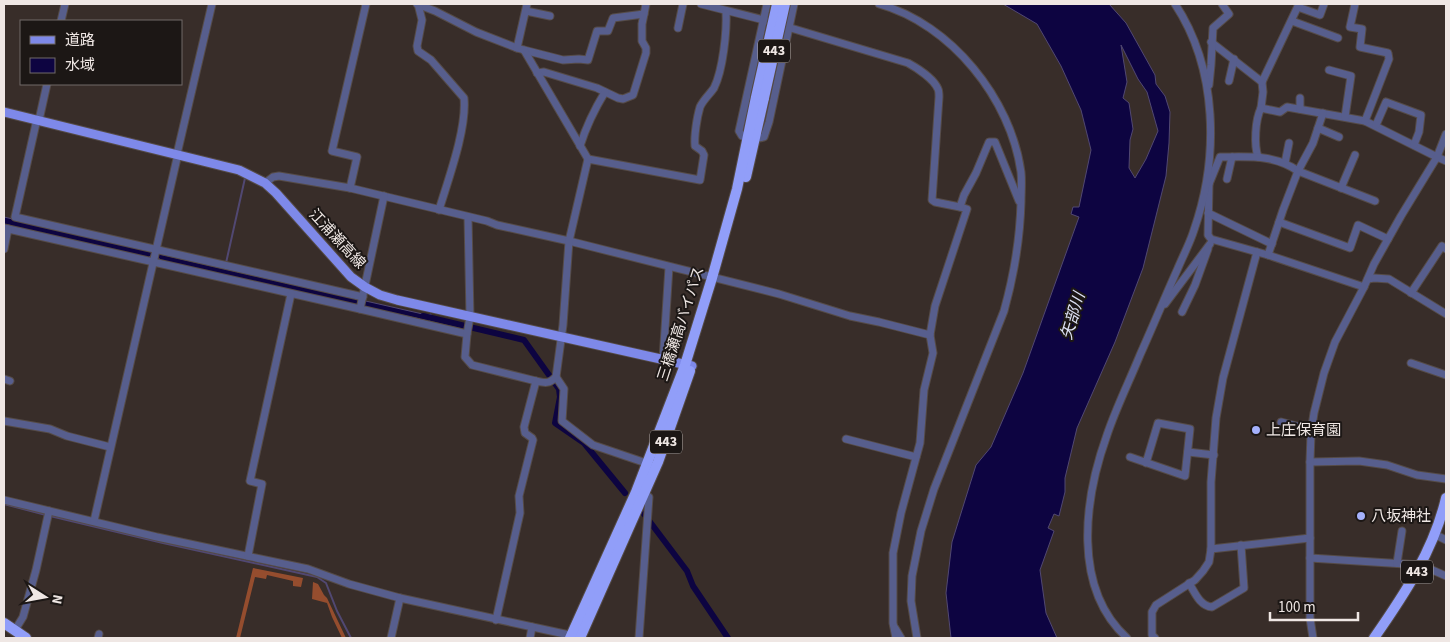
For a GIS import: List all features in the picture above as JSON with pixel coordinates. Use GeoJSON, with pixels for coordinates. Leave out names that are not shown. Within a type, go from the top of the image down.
{"type":"FeatureCollection","features":[{"type":"Feature","properties":{"kind":"highway","name":"三橋瀬高バイパス"},"geometry":{"type":"LineString","coordinates":[[576,638],[644,494],[688,365],[706,323],[715,278],[751,138],[777,4]]}},
{"type":"Feature","properties":{"kind":"highway","name":"三橋瀬高バイパス"},"geometry":{"type":"LineString","coordinates":[[760,97],[785,4]]}},
{"type":"Feature","properties":{"kind":"highway","name":"三橋瀬高バイパス"},"geometry":{"type":"LineString","coordinates":[[576,638],[632,501],[652,466]]}},
{"type":"Feature","properties":{"kind":"highway","name":"443"},"geometry":{"type":"LineString","coordinates":[[1374,638],[1421,565],[1435,535],[1446,498]]}},
{"type":"Feature","properties":{"kind":"highway"},"geometry":{"type":"LineString","coordinates":[[4,623],[26,638]]}},
{"type":"Feature","properties":{"kind":"main road","name":"江浦瀬高線"},"geometry":{"type":"LineString","coordinates":[[4,112],[240,170],[265,183],[351,277],[380,295],[470,317],[688,365]]}},
{"type":"Feature","properties":{"kind":"street"},"geometry":{"type":"LineString","coordinates":[[61,20],[65,4]]}},
{"type":"Feature","properties":{"kind":"street"},"geometry":{"type":"LineString","coordinates":[[94,521],[212,4]]}},
{"type":"Feature","properties":{"kind":"street"},"geometry":{"type":"LineString","coordinates":[[350,188],[357,157],[332,152],[366,4]]}},
{"type":"Feature","properties":{"kind":"street"},"geometry":{"type":"LineString","coordinates":[[417,4],[476,32],[521,49],[563,60],[588,60],[597,31],[608,31],[613,18],[644,14]]}},
{"type":"Feature","properties":{"kind":"street"},"geometry":{"type":"LineString","coordinates":[[417,4],[422,20],[416,46],[418,51],[431,60],[464,98],[463,120],[458,142],[438,210]]}},
{"type":"Feature","properties":{"kind":"street"},"geometry":{"type":"LineString","coordinates":[[537,72],[544,72],[623,99],[633,95],[646,53],[646,48],[642,41],[646,4]]}},
{"type":"Feature","properties":{"kind":"street"},"geometry":{"type":"LineString","coordinates":[[678,28],[683,4]]}},
{"type":"Feature","properties":{"kind":"street"},"geometry":{"type":"LineString","coordinates":[[701,4],[764,20],[908,63],[934,82],[937,88],[939,97],[932,200],[967,210],[935,306],[930,335],[933,354],[924,390],[920,444],[901,513],[893,553],[893,623],[896,638]]}},
{"type":"Feature","properties":{"kind":"street"},"geometry":{"type":"LineString","coordinates":[[767,4],[739,131],[742,136],[751,138],[764,137],[794,4]]}},
{"type":"Feature","properties":{"kind":"street"},"geometry":{"type":"LineString","coordinates":[[879,4],[912,17],[938,34],[980,76],[995,98],[1015,147],[1021,174],[1018,246],[1010,290],[1004,311],[934,489],[917,548],[912,576],[911,601],[917,638]]}},
{"type":"Feature","properties":{"kind":"street"},"geometry":{"type":"LineString","coordinates":[[1175,4],[1185,20],[1195,44],[1208,90]]}},
{"type":"Feature","properties":{"kind":"street"},"geometry":{"type":"LineString","coordinates":[[1182,312],[1195,285],[1210,241],[1208,235],[1210,139],[1208,90],[1212,65],[1213,28],[1230,14],[1222,4]]}},
{"type":"Feature","properties":{"kind":"street"},"geometry":{"type":"LineString","coordinates":[[1258,157],[1255,149],[1258,114],[1263,92],[1262,82],[1299,6],[1320,15],[1324,4]]}},
{"type":"Feature","properties":{"kind":"street"},"geometry":{"type":"LineString","coordinates":[[1355,4],[1350,27],[1362,29],[1360,47],[1388,53],[1389,58],[1365,120]]}},
{"type":"Feature","properties":{"kind":"street"},"geometry":{"type":"LineString","coordinates":[[550,16],[527,7],[521,49],[537,72],[588,159],[570,240],[561,336],[554,379]]}},
{"type":"Feature","properties":{"kind":"street"},"geometry":{"type":"LineString","coordinates":[[588,159],[700,180],[704,155],[695,146],[694,140],[700,106],[714,88],[720,68],[726,28],[726,11]]}},
{"type":"Feature","properties":{"kind":"street"},"geometry":{"type":"LineString","coordinates":[[1292,21],[1338,38]]}},
{"type":"Feature","properties":{"kind":"street"},"geometry":{"type":"LineString","coordinates":[[1212,42],[1262,82]]}},
{"type":"Feature","properties":{"kind":"street"},"geometry":{"type":"LineString","coordinates":[[1229,81],[1234,59]]}},
{"type":"Feature","properties":{"kind":"street"},"geometry":{"type":"LineString","coordinates":[[1329,70],[1351,76],[1345,117]]}},
{"type":"Feature","properties":{"kind":"street"},"geometry":{"type":"LineString","coordinates":[[47,85],[14,217],[362,297]]}},
{"type":"Feature","properties":{"kind":"street"},"geometry":{"type":"LineString","coordinates":[[580,146],[594,109],[605,92]]}},
{"type":"Feature","properties":{"kind":"street"},"geometry":{"type":"LineString","coordinates":[[1300,98],[1300,109]]}},
{"type":"Feature","properties":{"kind":"street"},"geometry":{"type":"LineString","coordinates":[[1376,126],[1386,102],[1421,115],[1419,132],[1414,145]]}},
{"type":"Feature","properties":{"kind":"street"},"geometry":{"type":"LineString","coordinates":[[1260,108],[1280,112],[1287,107],[1365,120],[1446,161]]}},
{"type":"Feature","properties":{"kind":"street"},"geometry":{"type":"LineString","coordinates":[[1268,255],[1298,171],[1313,143],[1323,113]]}},
{"type":"Feature","properties":{"kind":"street"},"geometry":{"type":"LineString","coordinates":[[1318,128],[1339,137]]}},
{"type":"Feature","properties":{"kind":"street"},"geometry":{"type":"LineString","coordinates":[[1312,638],[1310,618],[1310,462],[1312,430],[1324,373],[1335,342],[1374,264],[1437,157],[1446,134]]}},
{"type":"Feature","properties":{"kind":"street"},"geometry":{"type":"LineString","coordinates":[[960,207],[964,194],[976,173],[989,142],[994,142],[1020,204]]}},
{"type":"Feature","properties":{"kind":"street"},"geometry":{"type":"LineString","coordinates":[[1285,164],[1290,143]]}},
{"type":"Feature","properties":{"kind":"street"},"geometry":{"type":"LineString","coordinates":[[1341,188],[1355,155]]}},
{"type":"Feature","properties":{"kind":"street"},"geometry":{"type":"LineString","coordinates":[[1127,638],[1121,633],[1104,609],[1091,576],[1088,551],[1089,514],[1097,470],[1106,437],[1194,231],[1208,184],[1220,157],[1265,157],[1375,201]]}},
{"type":"Feature","properties":{"kind":"street"},"geometry":{"type":"LineString","coordinates":[[1227,179],[1232,157]]}},
{"type":"Feature","properties":{"kind":"street"},"geometry":{"type":"LineString","coordinates":[[265,183],[273,177],[279,176],[350,188],[468,216],[497,225],[570,240],[780,294],[850,316],[930,335]]}},
{"type":"Feature","properties":{"kind":"street"},"geometry":{"type":"LineString","coordinates":[[360,308],[384,196]]}},
{"type":"Feature","properties":{"kind":"street"},"geometry":{"type":"LineString","coordinates":[[1208,213],[1272,244]]}},
{"type":"Feature","properties":{"kind":"street"},"geometry":{"type":"LineString","coordinates":[[468,216],[470,317],[465,356],[472,365],[547,383],[554,379]]}},
{"type":"Feature","properties":{"kind":"street"},"geometry":{"type":"LineString","coordinates":[[1279,222],[1350,248],[1358,225],[1388,239]]}},
{"type":"Feature","properties":{"kind":"street"},"geometry":{"type":"LineString","coordinates":[[4,249],[6,229],[154,261],[467,334]]}},
{"type":"Feature","properties":{"kind":"street"},"geometry":{"type":"LineString","coordinates":[[1160,309],[1210,241]]}},
{"type":"Feature","properties":{"kind":"street"},"geometry":{"type":"LineString","coordinates":[[1210,241],[1268,255],[1364,287]]}},
{"type":"Feature","properties":{"kind":"street"},"geometry":{"type":"LineString","coordinates":[[1411,293],[1442,246],[1446,250]]}},
{"type":"Feature","properties":{"kind":"street"},"geometry":{"type":"LineString","coordinates":[[1155,638],[1152,635],[1152,612],[1156,605],[1189,583],[1203,571],[1208,562],[1211,549],[1212,482],[1216,418],[1223,378],[1257,252]]}},
{"type":"Feature","properties":{"kind":"street"},"geometry":{"type":"LineString","coordinates":[[663,360],[669,266]]}},
{"type":"Feature","properties":{"kind":"street"},"geometry":{"type":"LineString","coordinates":[[1368,279],[1389,279],[1446,314]]}},
{"type":"Feature","properties":{"kind":"street"},"geometry":{"type":"LineString","coordinates":[[248,556],[262,484],[250,481],[292,294]]}},
{"type":"Feature","properties":{"kind":"street"},"geometry":{"type":"LineString","coordinates":[[1411,363],[1446,375]]}},
{"type":"Feature","properties":{"kind":"street"},"geometry":{"type":"LineString","coordinates":[[554,379],[564,389],[562,420],[593,445],[652,466]]}},
{"type":"Feature","properties":{"kind":"street"},"geometry":{"type":"LineString","coordinates":[[496,620],[520,513],[519,496],[533,440],[525,433],[524,428],[536,381]]}},
{"type":"Feature","properties":{"kind":"street"},"geometry":{"type":"LineString","coordinates":[[4,422],[50,428],[67,436],[110,447]]}},
{"type":"Feature","properties":{"kind":"street"},"geometry":{"type":"LineString","coordinates":[[1281,422],[1312,430]]}},
{"type":"Feature","properties":{"kind":"street"},"geometry":{"type":"LineString","coordinates":[[1130,457],[1146,463],[1185,476],[1190,429],[1158,423],[1146,463]]}},
{"type":"Feature","properties":{"kind":"street"},"geometry":{"type":"LineString","coordinates":[[846,439],[916,457]]}},
{"type":"Feature","properties":{"kind":"street"},"geometry":{"type":"LineString","coordinates":[[1188,452],[1214,455]]}},
{"type":"Feature","properties":{"kind":"street"},"geometry":{"type":"LineString","coordinates":[[1310,462],[1359,461],[1387,464],[1417,475],[1446,479]]}},
{"type":"Feature","properties":{"kind":"street"},"geometry":{"type":"LineString","coordinates":[[639,638],[649,497],[644,494]]}},
{"type":"Feature","properties":{"kind":"street"},"geometry":{"type":"LineString","coordinates":[[4,500],[157,537],[308,569],[349,584],[400,598],[576,638]]}},
{"type":"Feature","properties":{"kind":"street"},"geometry":{"type":"LineString","coordinates":[[15,630],[23,616],[36,570],[49,511]]}},
{"type":"Feature","properties":{"kind":"street"},"geometry":{"type":"LineString","coordinates":[[1397,563],[1402,531]]}},
{"type":"Feature","properties":{"kind":"street"},"geometry":{"type":"LineString","coordinates":[[1438,536],[1446,540]]}},
{"type":"Feature","properties":{"kind":"street"},"geometry":{"type":"LineString","coordinates":[[1211,549],[1310,538]]}},
{"type":"Feature","properties":{"kind":"street"},"geometry":{"type":"LineString","coordinates":[[1189,583],[1202,604],[1212,608],[1244,588],[1241,546]]}},
{"type":"Feature","properties":{"kind":"street"},"geometry":{"type":"LineString","coordinates":[[1310,558],[1421,565],[1446,576]]}},
{"type":"Feature","properties":{"kind":"street"},"geometry":{"type":"LineString","coordinates":[[391,638],[400,598]]}},
{"type":"Feature","properties":{"kind":"street"},"geometry":{"type":"LineString","coordinates":[[893,623],[902,638]]}},
{"type":"Feature","properties":{"kind":"street"},"geometry":{"type":"LineString","coordinates":[[530,638],[532,627]]}},
{"type":"Feature","properties":{"kind":"shaded area"},"geometry":{"type":"Polygon","coordinates":[[[253,568],[303,578],[301,587],[293,586],[293,581],[267,575],[266,579],[255,577],[240,638],[236,638],[253,568]]]}},
{"type":"Feature","properties":{"kind":"shaded area"},"geometry":{"type":"Polygon","coordinates":[[[313,582],[318,584],[327,598],[346,638],[342,638],[327,603],[312,599],[313,582]]]}},
{"type":"Feature","properties":{"kind":"water","name":"矢部川"},"geometry":{"type":"Polygon","coordinates":[[[1003,4],[1109,4],[1126,23],[1155,75],[1156,84],[1165,96],[1170,112],[1166,176],[1143,268],[1115,342],[1077,428],[1065,478],[1065,492],[1059,516],[1054,514],[1048,528],[1054,531],[1040,570],[1046,613],[1057,638],[951,638],[946,593],[952,542],[976,465],[991,447],[1023,373],[1079,217],[1071,214],[1073,207],[1079,207],[1091,150],[1081,110],[1061,66],[1037,24],[1003,4]],[[1121,45],[1127,82],[1123,98],[1129,103],[1133,129],[1130,140],[1129,168],[1135,178],[1146,159],[1158,131],[1147,92],[1138,79],[1121,45]]]}},
{"type":"Feature","properties":{"kind":"water"},"geometry":{"type":"Polygon","coordinates":[[[4,217],[427,315],[431,314],[429,322],[159,261],[159,258],[150,256],[149,259],[4,225],[4,217]]]}},
{"type":"Feature","properties":{"kind":"waterway"},"geometry":{"type":"LineString","coordinates":[[226,263],[245,178]]}},
{"type":"Feature","properties":{"kind":"waterway"},"geometry":{"type":"LineString","coordinates":[[423,316],[524,340],[559,389],[560,397],[555,423],[584,443],[625,493]]}},
{"type":"Feature","properties":{"kind":"waterway"},"geometry":{"type":"LineString","coordinates":[[4,504],[46,515]]}},
{"type":"Feature","properties":{"kind":"waterway"},"geometry":{"type":"LineString","coordinates":[[644,514],[687,571],[693,586],[728,638]]}},
{"type":"Feature","properties":{"kind":"waterway"},"geometry":{"type":"LineString","coordinates":[[50,516],[317,577],[326,583],[337,611],[351,638]]}},
{"type":"Feature","properties":{"kind":"place","name":"上庄保育園"},"geometry":{"type":"Point","coordinates":[1256,430]}},
{"type":"Feature","properties":{"kind":"place","name":"八坂神社"},"geometry":{"type":"Point","coordinates":[1361,516]}}]}
